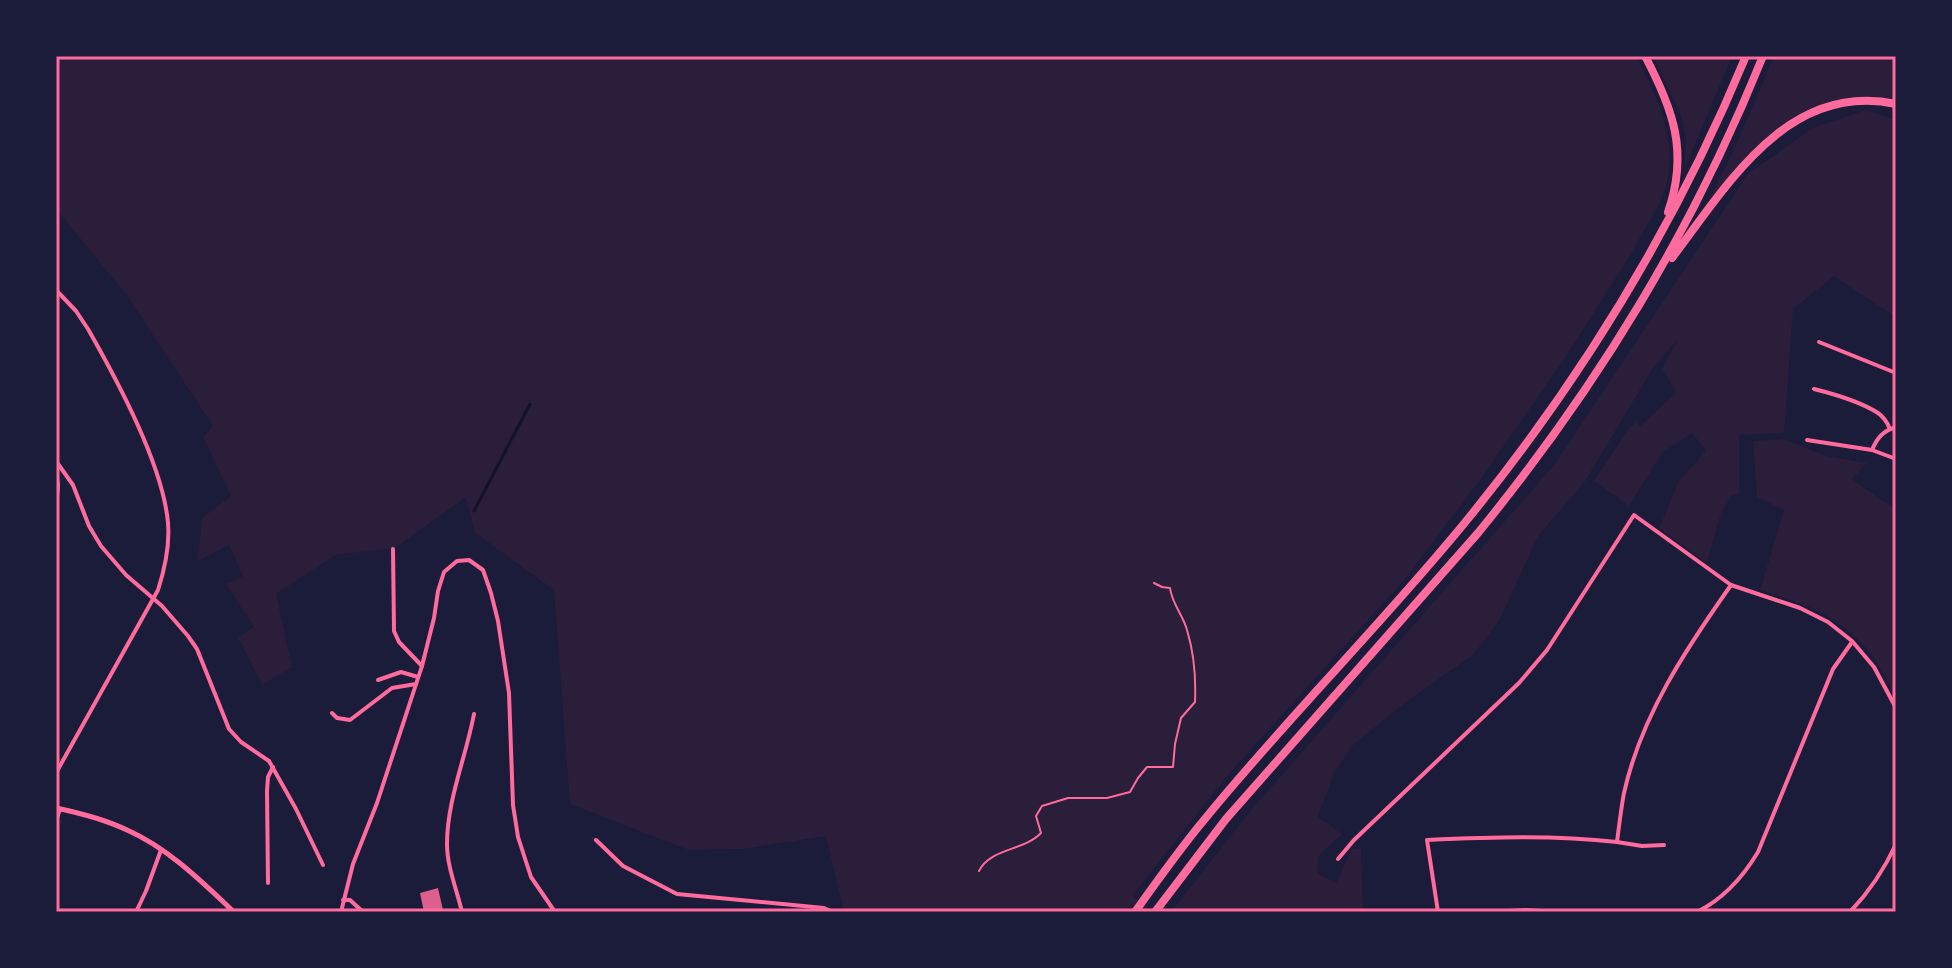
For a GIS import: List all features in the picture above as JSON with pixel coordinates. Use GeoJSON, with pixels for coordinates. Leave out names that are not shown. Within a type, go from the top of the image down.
{"type":"FeatureCollection","features":[{"type":"Feature","properties":{"kind":"highway"},"geometry":{"type":"LineString","coordinates":[[1645,56],[1669,106],[1678,143],[1674,192],[1660,236]]}},
{"type":"Feature","properties":{"kind":"highway"},"geometry":{"type":"LineString","coordinates":[[1135,912],[1241,776],[1412,585],[1508,469],[1589,356],[1660,236],[1703,153],[1746,56]]}},
{"type":"Feature","properties":{"kind":"highway"},"geometry":{"type":"LineString","coordinates":[[1155,912],[1226,819],[1511,493],[1594,379],[1655,281],[1719,157],[1763,56]]}},
{"type":"Feature","properties":{"kind":"highway"},"geometry":{"type":"LineString","coordinates":[[1655,281],[1732,179],[1786,128],[1813,111],[1841,102],[1869,99],[1896,104]]}},
{"type":"Feature","properties":{"kind":"street"},"geometry":{"type":"LineString","coordinates":[[56,290],[76,311],[100,349],[146,446],[165,505],[168,537],[163,573],[153,599],[56,773]]}},
{"type":"Feature","properties":{"kind":"street"},"geometry":{"type":"LineString","coordinates":[[1819,342],[1896,373]]}},
{"type":"Feature","properties":{"kind":"street"},"geometry":{"type":"LineString","coordinates":[[1814,389],[1877,412],[1884,418],[1893,428],[1877,438],[1872,450]]}},
{"type":"Feature","properties":{"kind":"street"},"geometry":{"type":"LineString","coordinates":[[1807,440],[1872,450],[1896,459]]}},
{"type":"Feature","properties":{"kind":"street"},"geometry":{"type":"LineString","coordinates":[[56,461],[77,493],[97,540],[197,649],[229,729],[241,742],[269,761],[323,865]]}},
{"type":"Feature","properties":{"kind":"street"},"geometry":{"type":"LineString","coordinates":[[56,471],[56,507]]}},
{"type":"Feature","properties":{"kind":"street"},"geometry":{"type":"LineString","coordinates":[[1338,859],[1354,840],[1519,683],[1547,650],[1634,515],[1731,585],[1800,608],[1828,622],[1852,641],[1874,667],[1896,708]]}},
{"type":"Feature","properties":{"kind":"street"},"geometry":{"type":"LineString","coordinates":[[393,549],[394,631],[399,642],[422,666]]}},
{"type":"Feature","properties":{"kind":"street"},"geometry":{"type":"LineString","coordinates":[[341,912],[353,864],[381,791],[422,666],[444,572],[457,561],[469,560],[483,570],[498,621],[509,693],[513,805],[518,837],[531,877],[555,912]]}},
{"type":"Feature","properties":{"kind":"street"},"geometry":{"type":"LineString","coordinates":[[1617,842],[1625,791],[1652,713],[1694,638],[1731,585]]}},
{"type":"Feature","properties":{"kind":"street"},"geometry":{"type":"LineString","coordinates":[[1697,912],[1730,889],[1758,852],[1833,669],[1852,641]]}},
{"type":"Feature","properties":{"kind":"street"},"geometry":{"type":"LineString","coordinates":[[378,680],[401,672],[418,677]]}},
{"type":"Feature","properties":{"kind":"street"},"geometry":{"type":"LineString","coordinates":[[332,713],[337,718],[350,720],[392,688],[416,684]]}},
{"type":"Feature","properties":{"kind":"street"},"geometry":{"type":"LineString","coordinates":[[462,912],[447,846],[453,802],[474,714]]}},
{"type":"Feature","properties":{"kind":"street"},"geometry":{"type":"LineString","coordinates":[[268,883],[267,791],[268,777],[273,767]]}},
{"type":"Feature","properties":{"kind":"street"},"geometry":{"type":"LineString","coordinates":[[56,821],[58,809],[109,822],[129,831],[161,850],[234,912]]}},
{"type":"Feature","properties":{"kind":"street"},"geometry":{"type":"LineString","coordinates":[[1438,912],[1427,840],[1521,836],[1664,845]]}},
{"type":"Feature","properties":{"kind":"street"},"geometry":{"type":"LineString","coordinates":[[596,840],[623,866],[677,894],[824,908],[833,912]]}},
{"type":"Feature","properties":{"kind":"street"},"geometry":{"type":"LineString","coordinates":[[1850,912],[1885,868],[1896,844]]}},
{"type":"Feature","properties":{"kind":"street"},"geometry":{"type":"LineString","coordinates":[[136,912],[161,850]]}},
{"type":"Feature","properties":{"kind":"street"},"geometry":{"type":"LineString","coordinates":[[343,900],[350,900],[363,912]]}},
{"type":"Feature","properties":{"kind":"street"},"geometry":{"type":"LineString","coordinates":[[1491,912],[1558,912]]}},
{"type":"Feature","properties":{"kind":"path"},"geometry":{"type":"LineString","coordinates":[[979,871],[981,865],[1002,852],[1034,840],[1041,833],[1036,816],[1042,806],[1068,798],[1107,798],[1130,792],[1147,767],[1173,767],[1181,718],[1195,702],[1193,661],[1187,628],[1171,599],[1170,588],[1154,583]]}},
{"type":"Feature","properties":{"kind":"shaded area"},"geometry":{"type":"Polygon","coordinates":[[[56,56],[1637,56],[1661,109],[1670,164],[1660,203],[1626,262],[1565,358],[1480,480],[1405,579],[1226,777],[1132,896],[1155,912],[844,912],[826,836],[743,849],[689,850],[570,804],[554,590],[475,533],[466,497],[395,548],[335,555],[276,594],[292,667],[262,685],[238,637],[254,627],[226,584],[243,576],[229,545],[198,561],[202,518],[231,496],[203,437],[213,426],[126,294],[56,209],[56,56]]]}},
{"type":"Feature","properties":{"kind":"shaded area"},"geometry":{"type":"Polygon","coordinates":[[[1653,56],[1732,56],[1684,170],[1686,141],[1681,115],[1653,56]]]}},
{"type":"Feature","properties":{"kind":"shaded area"},"geometry":{"type":"Polygon","coordinates":[[[1774,56],[1896,56],[1896,101],[1871,97],[1848,99],[1820,106],[1796,118],[1703,212],[1741,134],[1774,56]]]}},
{"type":"Feature","properties":{"kind":"shaded area"},"geometry":{"type":"Polygon","coordinates":[[[1866,110],[1896,120],[1896,317],[1834,276],[1793,309],[1784,433],[1739,435],[1739,494],[1732,495],[1721,513],[1707,563],[1659,528],[1679,481],[1706,451],[1692,433],[1662,453],[1629,506],[1594,481],[1629,428],[1637,422],[1640,426],[1676,393],[1662,368],[1678,339],[1653,368],[1584,483],[1538,536],[1499,621],[1473,655],[1406,702],[1353,745],[1334,773],[1318,817],[1342,834],[1319,855],[1317,873],[1336,883],[1352,849],[1361,849],[1363,912],[1171,912],[1251,810],[1555,464],[1748,174],[1813,128],[1866,110]]]}},
{"type":"Feature","properties":{"kind":"shaded area"},"geometry":{"type":"Polygon","coordinates":[[[1783,439],[1826,456],[1867,463],[1852,479],[1896,510],[1896,697],[1875,659],[1847,630],[1807,606],[1760,590],[1784,510],[1757,497],[1753,441],[1783,439]]]}},
{"type":"Feature","properties":{"kind":"building"},"geometry":{"type":"Polygon","coordinates":[[[438,888],[443,910],[424,912],[420,893],[438,888]]]}},
{"type":"Feature","properties":{"kind":"waterway"},"geometry":{"type":"LineString","coordinates":[[474,511],[530,404]]}}]}
